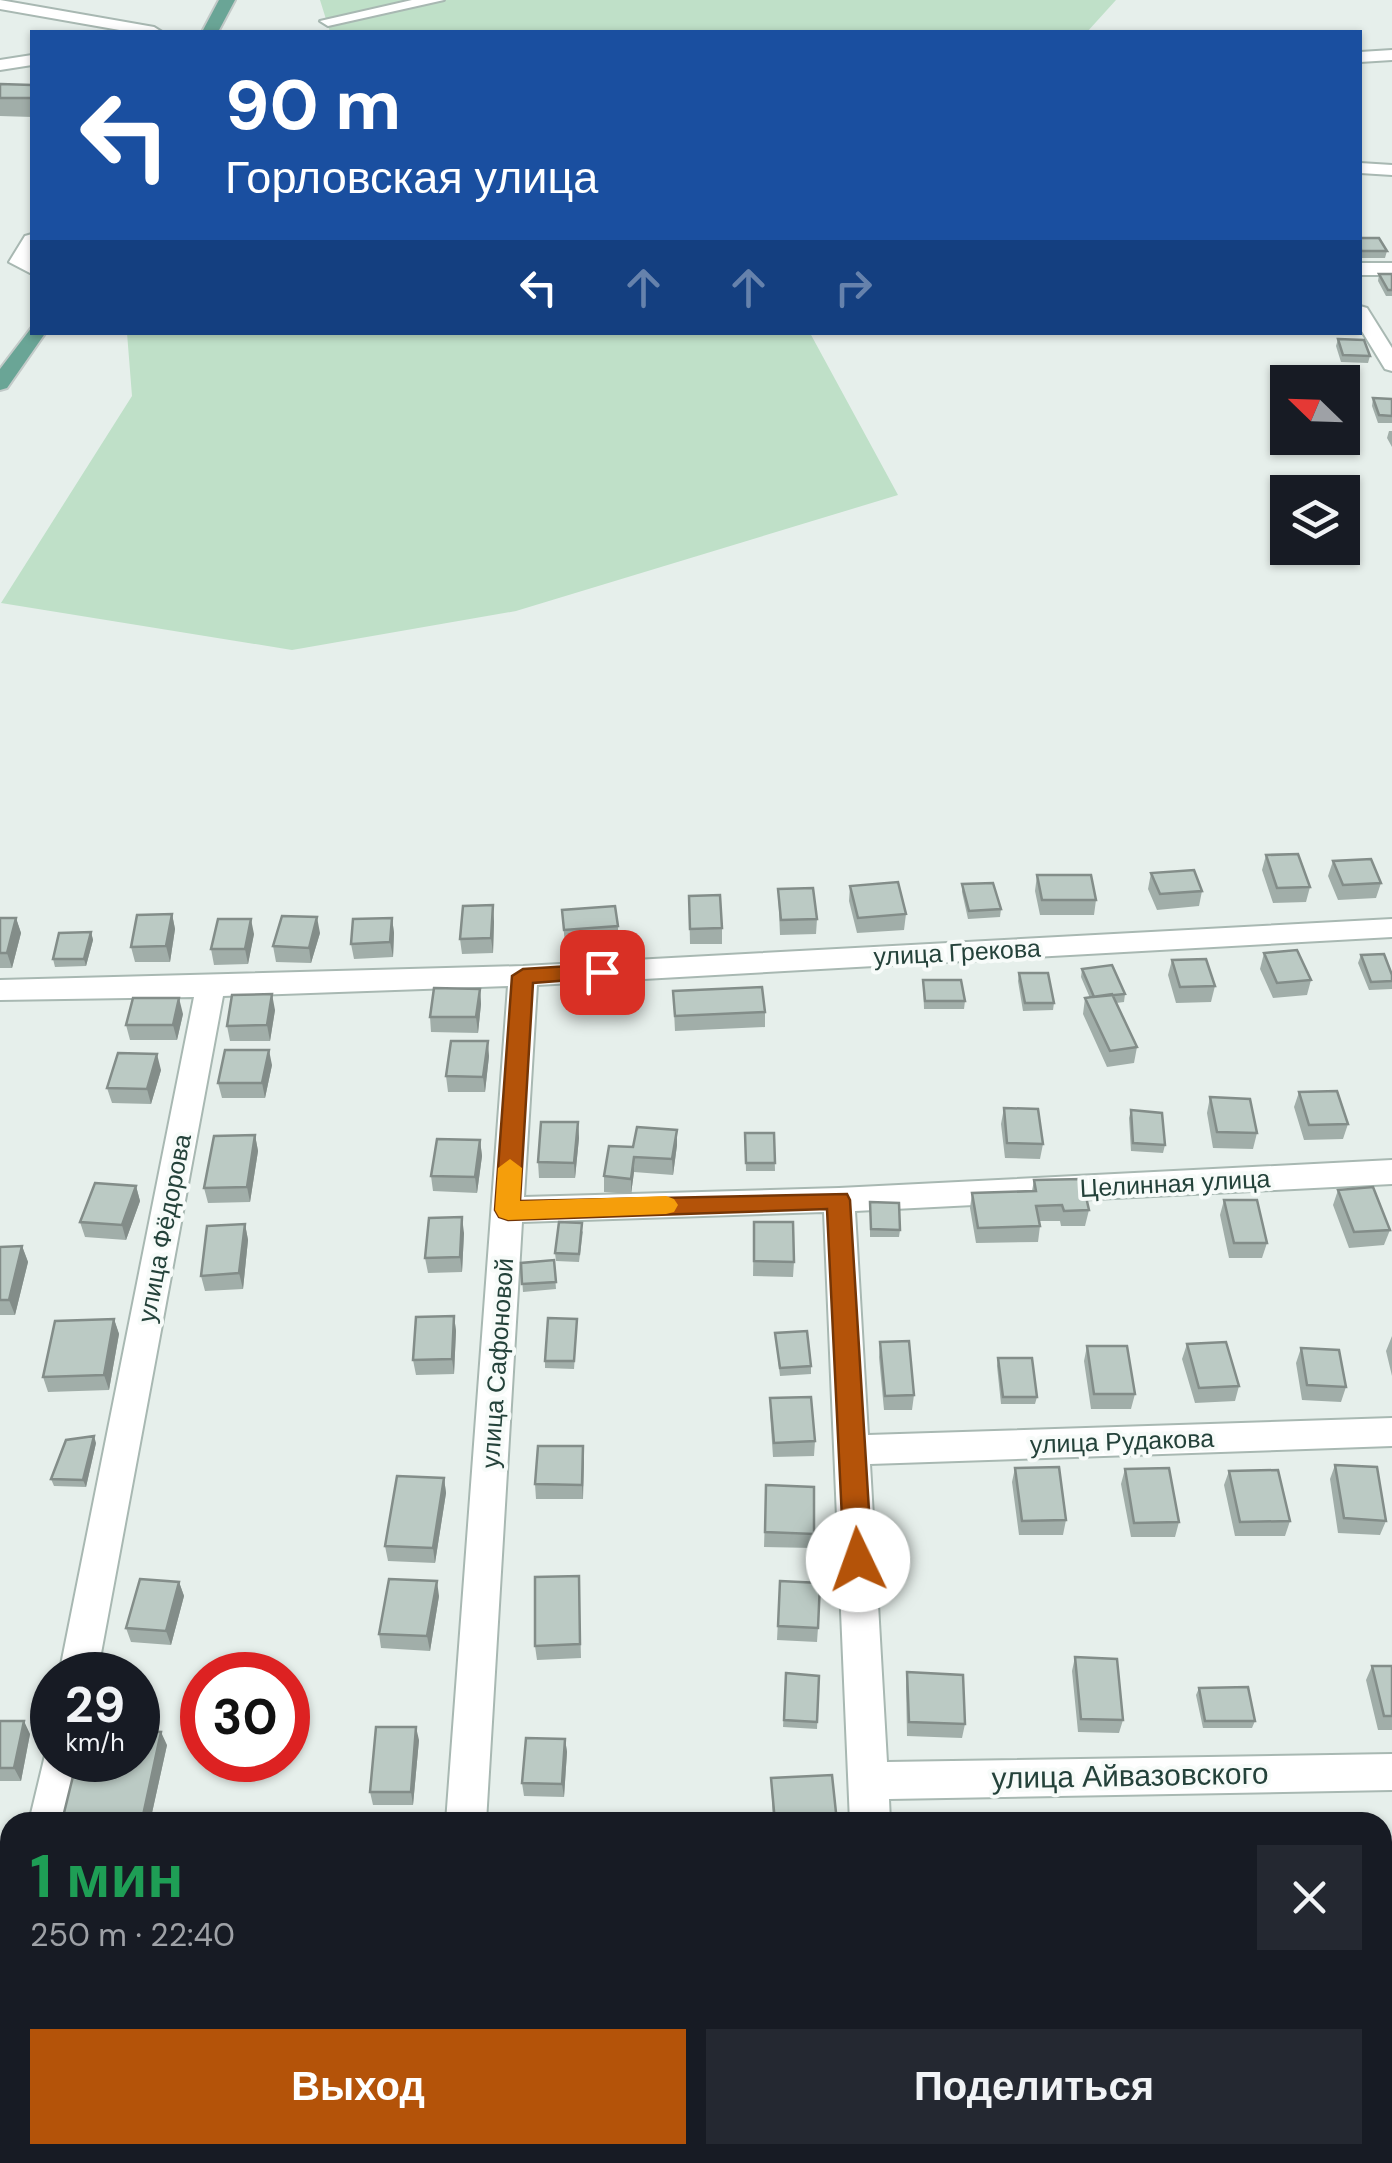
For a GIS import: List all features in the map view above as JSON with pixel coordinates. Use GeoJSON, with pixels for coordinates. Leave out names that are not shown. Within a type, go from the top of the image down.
{"type":"FeatureCollection","features":[{"type":"Feature","properties":{"kind":"main road"},"geometry":{"type":"LineString","coordinates":[[211,30],[227,0]]}},
{"type":"Feature","properties":{"kind":"main road"},"geometry":{"type":"LineString","coordinates":[[0,384],[34,335]]}},
{"type":"Feature","properties":{"kind":"street"},"geometry":{"type":"LineString","coordinates":[[328,22],[436,0]]}},
{"type":"Feature","properties":{"kind":"street"},"geometry":{"type":"LineString","coordinates":[[0,4],[143,30]]}},
{"type":"Feature","properties":{"kind":"street"},"geometry":{"type":"LineString","coordinates":[[1362,57],[1392,54]]}},
{"type":"Feature","properties":{"kind":"street"},"geometry":{"type":"LineString","coordinates":[[0,65],[30,60]]}},
{"type":"Feature","properties":{"kind":"street"},"geometry":{"type":"LineString","coordinates":[[1362,168],[1392,170]]}},
{"type":"Feature","properties":{"kind":"street"},"geometry":{"type":"LineString","coordinates":[[30,243],[18,262],[30,267]]}},
{"type":"Feature","properties":{"kind":"street"},"geometry":{"type":"LineString","coordinates":[[1362,270],[1392,269]]}},
{"type":"Feature","properties":{"kind":"street"},"geometry":{"type":"LineString","coordinates":[[1362,315],[1392,365]]}},
{"type":"Feature","properties":{"kind":"street","name":"улица Грекова"},"geometry":{"type":"LineString","coordinates":[[523,976],[1392,928]]}},
{"type":"Feature","properties":{"kind":"street"},"geometry":{"type":"LineString","coordinates":[[0,990],[523,976]]}},
{"type":"Feature","properties":{"kind":"street","name":"улица Сафоновой"},"geometry":{"type":"LineString","coordinates":[[467,1812],[523,976]]}},
{"type":"Feature","properties":{"kind":"street","name":"улица Фёдорова"},"geometry":{"type":"LineString","coordinates":[[82,1652],[210,987]]}},
{"type":"Feature","properties":{"kind":"street","name":"Целинная улица"},"geometry":{"type":"LineString","coordinates":[[508,1210],[838,1200],[1392,1172]]}},
{"type":"Feature","properties":{"kind":"street"},"geometry":{"type":"LineString","coordinates":[[838,1200],[870,1812]]}},
{"type":"Feature","properties":{"kind":"street","name":"улица Рудакова"},"geometry":{"type":"LineString","coordinates":[[852,1450],[1392,1432]]}},
{"type":"Feature","properties":{"kind":"street","name":"улица Айвазовского"},"geometry":{"type":"LineString","coordinates":[[869,1781],[1392,1772]]}},
{"type":"Feature","properties":{"kind":"street"},"geometry":{"type":"LineString","coordinates":[[51,1812],[57,1782]]}},
{"type":"Feature","properties":{"kind":"green space"},"geometry":{"type":"Polygon","coordinates":[[[320,0],[1116,0],[1089,30],[329,30],[320,0]]]}},
{"type":"Feature","properties":{"kind":"green space"},"geometry":{"type":"Polygon","coordinates":[[[127,335],[811,335],[898,495],[516,611],[292,650],[1,603],[132,396],[127,335]]]}},
{"type":"Feature","properties":{"kind":"building"},"geometry":{"type":"Polygon","coordinates":[[[0,84],[30,85],[30,98],[0,98],[0,84]]]}},
{"type":"Feature","properties":{"kind":"building"},"geometry":{"type":"Polygon","coordinates":[[[1362,238],[1379,238],[1387,251],[1362,251],[1362,238]]]}},
{"type":"Feature","properties":{"kind":"building"},"geometry":{"type":"Polygon","coordinates":[[[1379,274],[1392,274],[1392,290],[1388,290],[1379,274]]]}},
{"type":"Feature","properties":{"kind":"building"},"geometry":{"type":"Polygon","coordinates":[[[1338,339],[1364,340],[1370,356],[1343,355],[1338,339]]]}},
{"type":"Feature","properties":{"kind":"building"},"geometry":{"type":"Polygon","coordinates":[[[1373,398],[1392,399],[1392,416],[1379,415],[1373,398]]]}},
{"type":"Feature","properties":{"kind":"building"},"geometry":{"type":"Polygon","coordinates":[[[1298,854],[1310,887],[1277,888],[1266,855],[1298,854]]]}},
{"type":"Feature","properties":{"kind":"building"},"geometry":{"type":"Polygon","coordinates":[[[1371,859],[1381,883],[1343,885],[1333,861],[1371,859]]]}},
{"type":"Feature","properties":{"kind":"building"},"geometry":{"type":"Polygon","coordinates":[[[1194,870],[1202,891],[1160,894],[1151,873],[1194,870]]]}},
{"type":"Feature","properties":{"kind":"building"},"geometry":{"type":"Polygon","coordinates":[[[1037,875],[1091,875],[1096,900],[1042,900],[1037,875]]]}},
{"type":"Feature","properties":{"kind":"building"},"geometry":{"type":"Polygon","coordinates":[[[898,882],[906,914],[858,918],[850,886],[898,882]]]}},
{"type":"Feature","properties":{"kind":"building"},"geometry":{"type":"Polygon","coordinates":[[[993,883],[1001,909],[969,911],[962,884],[993,883]]]}},
{"type":"Feature","properties":{"kind":"building"},"geometry":{"type":"Polygon","coordinates":[[[813,888],[817,919],[781,920],[778,889],[813,888]]]}},
{"type":"Feature","properties":{"kind":"building"},"geometry":{"type":"Polygon","coordinates":[[[720,895],[722,928],[690,929],[689,896],[720,895]]]}},
{"type":"Feature","properties":{"kind":"building"},"geometry":{"type":"Polygon","coordinates":[[[493,905],[491,938],[460,939],[463,906],[493,905]]]}},
{"type":"Feature","properties":{"kind":"building"},"geometry":{"type":"Polygon","coordinates":[[[615,906],[618,926],[564,930],[562,910],[615,906]]]}},
{"type":"Feature","properties":{"kind":"building"},"geometry":{"type":"Polygon","coordinates":[[[172,914],[166,946],[131,947],[137,915],[172,914]]]}},
{"type":"Feature","properties":{"kind":"building"},"geometry":{"type":"Polygon","coordinates":[[[282,916],[317,917],[309,948],[273,946],[282,916]]]}},
{"type":"Feature","properties":{"kind":"building"},"geometry":{"type":"Polygon","coordinates":[[[0,918],[16,918],[7,953],[0,953],[0,918]]]}},
{"type":"Feature","properties":{"kind":"building"},"geometry":{"type":"Polygon","coordinates":[[[392,918],[390,942],[351,944],[353,919],[392,918]]]}},
{"type":"Feature","properties":{"kind":"building"},"geometry":{"type":"Polygon","coordinates":[[[218,919],[251,919],[245,949],[211,949],[218,919]]]}},
{"type":"Feature","properties":{"kind":"building"},"geometry":{"type":"Polygon","coordinates":[[[91,932],[84,959],[53,959],[59,933],[91,932]]]}},
{"type":"Feature","properties":{"kind":"building"},"geometry":{"type":"Polygon","coordinates":[[[1297,950],[1311,980],[1277,983],[1264,953],[1297,950]]]}},
{"type":"Feature","properties":{"kind":"building"},"geometry":{"type":"Polygon","coordinates":[[[1384,954],[1392,981],[1371,982],[1361,955],[1384,954]]]}},
{"type":"Feature","properties":{"kind":"building"},"geometry":{"type":"Polygon","coordinates":[[[1206,959],[1215,986],[1180,987],[1172,960],[1206,959]]]}},
{"type":"Feature","properties":{"kind":"building"},"geometry":{"type":"Polygon","coordinates":[[[1112,965],[1125,994],[1094,997],[1082,969],[1112,965]]]}},
{"type":"Feature","properties":{"kind":"building"},"geometry":{"type":"Polygon","coordinates":[[[1019,973],[1048,973],[1054,1003],[1025,1003],[1019,973]]]}},
{"type":"Feature","properties":{"kind":"building"},"geometry":{"type":"Polygon","coordinates":[[[923,980],[961,980],[965,1001],[925,1001],[923,980]]]}},
{"type":"Feature","properties":{"kind":"building"},"geometry":{"type":"Polygon","coordinates":[[[762,987],[765,1012],[675,1016],[673,991],[762,987]]]}},
{"type":"Feature","properties":{"kind":"building"},"geometry":{"type":"Polygon","coordinates":[[[434,988],[480,989],[476,1017],[430,1017],[434,988]]]}},
{"type":"Feature","properties":{"kind":"building"},"geometry":{"type":"Polygon","coordinates":[[[272,994],[267,1025],[227,1026],[232,995],[272,994]]]}},
{"type":"Feature","properties":{"kind":"building"},"geometry":{"type":"Polygon","coordinates":[[[1112,994],[1137,1047],[1110,1051],[1085,998],[1112,994]]]}},
{"type":"Feature","properties":{"kind":"building"},"geometry":{"type":"Polygon","coordinates":[[[133,998],[179,998],[173,1025],[126,1025],[133,998]]]}},
{"type":"Feature","properties":{"kind":"building"},"geometry":{"type":"Polygon","coordinates":[[[451,1041],[488,1041],[483,1077],[446,1076],[451,1041]]]}},
{"type":"Feature","properties":{"kind":"building"},"geometry":{"type":"Polygon","coordinates":[[[225,1050],[269,1050],[262,1083],[218,1083],[225,1050]]]}},
{"type":"Feature","properties":{"kind":"building"},"geometry":{"type":"Polygon","coordinates":[[[118,1053],[157,1054],[147,1089],[107,1088],[118,1053]]]}},
{"type":"Feature","properties":{"kind":"building"},"geometry":{"type":"Polygon","coordinates":[[[1337,1091],[1348,1124],[1309,1125],[1299,1092],[1337,1091]]]}},
{"type":"Feature","properties":{"kind":"building"},"geometry":{"type":"Polygon","coordinates":[[[1210,1097],[1250,1099],[1257,1133],[1217,1132],[1210,1097]]]}},
{"type":"Feature","properties":{"kind":"building"},"geometry":{"type":"Polygon","coordinates":[[[1004,1108],[1038,1109],[1043,1144],[1007,1143],[1004,1108]]]}},
{"type":"Feature","properties":{"kind":"building"},"geometry":{"type":"Polygon","coordinates":[[[1131,1110],[1162,1113],[1165,1145],[1133,1143],[1131,1110]]]}},
{"type":"Feature","properties":{"kind":"building"},"geometry":{"type":"Polygon","coordinates":[[[541,1122],[578,1122],[574,1163],[538,1162],[541,1122]]]}},
{"type":"Feature","properties":{"kind":"building"},"geometry":{"type":"Polygon","coordinates":[[[637,1127],[677,1130],[672,1159],[634,1157],[631,1179],[604,1176],[609,1146],[633,1147],[637,1127]]]}},
{"type":"Feature","properties":{"kind":"building"},"geometry":{"type":"Polygon","coordinates":[[[745,1133],[774,1133],[775,1163],[746,1163],[745,1133]]]}},
{"type":"Feature","properties":{"kind":"building"},"geometry":{"type":"Polygon","coordinates":[[[255,1135],[247,1187],[204,1188],[214,1136],[255,1135]]]}},
{"type":"Feature","properties":{"kind":"building"},"geometry":{"type":"Polygon","coordinates":[[[437,1139],[480,1140],[475,1177],[431,1176],[437,1139]]]}},
{"type":"Feature","properties":{"kind":"building"},"geometry":{"type":"Polygon","coordinates":[[[1082,1179],[1089,1210],[1036,1206],[1040,1226],[978,1228],[972,1193],[1036,1191],[1034,1180],[1082,1179]]]}},
{"type":"Feature","properties":{"kind":"building"},"geometry":{"type":"Polygon","coordinates":[[[95,1183],[136,1186],[122,1225],[80,1222],[95,1183]]]}},
{"type":"Feature","properties":{"kind":"building"},"geometry":{"type":"Polygon","coordinates":[[[1373,1187],[1390,1230],[1354,1232],[1338,1190],[1373,1187]]]}},
{"type":"Feature","properties":{"kind":"building"},"geometry":{"type":"Polygon","coordinates":[[[1224,1200],[1257,1200],[1267,1243],[1234,1243],[1224,1200]]]}},
{"type":"Feature","properties":{"kind":"building"},"geometry":{"type":"Polygon","coordinates":[[[870,1202],[899,1203],[900,1230],[871,1229],[870,1202]]]}},
{"type":"Feature","properties":{"kind":"building"},"geometry":{"type":"Polygon","coordinates":[[[462,1217],[460,1257],[425,1258],[429,1218],[462,1217]]]}},
{"type":"Feature","properties":{"kind":"building"},"geometry":{"type":"Polygon","coordinates":[[[559,1222],[582,1223],[579,1254],[555,1253],[559,1222]]]}},
{"type":"Feature","properties":{"kind":"building"},"geometry":{"type":"Polygon","coordinates":[[[754,1222],[793,1222],[794,1262],[754,1261],[754,1222]]]}},
{"type":"Feature","properties":{"kind":"building"},"geometry":{"type":"Polygon","coordinates":[[[245,1224],[239,1273],[201,1276],[207,1226],[245,1224]]]}},
{"type":"Feature","properties":{"kind":"building"},"geometry":{"type":"Polygon","coordinates":[[[22,1246],[9,1300],[0,1300],[0,1247],[22,1246]]]}},
{"type":"Feature","properties":{"kind":"building"},"geometry":{"type":"Polygon","coordinates":[[[554,1260],[556,1282],[522,1284],[521,1263],[554,1260]]]}},
{"type":"Feature","properties":{"kind":"building"},"geometry":{"type":"Polygon","coordinates":[[[454,1316],[452,1359],[413,1360],[416,1317],[454,1316]]]}},
{"type":"Feature","properties":{"kind":"building"},"geometry":{"type":"Polygon","coordinates":[[[548,1318],[577,1319],[574,1361],[545,1361],[548,1318]]]}},
{"type":"Feature","properties":{"kind":"building"},"geometry":{"type":"Polygon","coordinates":[[[114,1319],[104,1375],[43,1377],[55,1321],[114,1319]]]}},
{"type":"Feature","properties":{"kind":"building"},"geometry":{"type":"Polygon","coordinates":[[[807,1331],[811,1366],[780,1368],[775,1333],[807,1331]]]}},
{"type":"Feature","properties":{"kind":"building"},"geometry":{"type":"Polygon","coordinates":[[[909,1341],[914,1395],[885,1396],[880,1342],[909,1341]]]}},
{"type":"Feature","properties":{"kind":"building"},"geometry":{"type":"Polygon","coordinates":[[[1226,1342],[1239,1386],[1199,1388],[1187,1344],[1226,1342]]]}},
{"type":"Feature","properties":{"kind":"building"},"geometry":{"type":"Polygon","coordinates":[[[1087,1346],[1127,1346],[1135,1394],[1094,1394],[1087,1346]]]}},
{"type":"Feature","properties":{"kind":"building"},"geometry":{"type":"Polygon","coordinates":[[[1301,1348],[1339,1350],[1346,1387],[1307,1385],[1301,1348]]]}},
{"type":"Feature","properties":{"kind":"building"},"geometry":{"type":"Polygon","coordinates":[[[998,1358],[1032,1358],[1037,1397],[1003,1397],[998,1358]]]}},
{"type":"Feature","properties":{"kind":"building"},"geometry":{"type":"Polygon","coordinates":[[[811,1397],[815,1441],[774,1443],[770,1398],[811,1397]]]}},
{"type":"Feature","properties":{"kind":"building"},"geometry":{"type":"Polygon","coordinates":[[[94,1436],[83,1480],[51,1479],[66,1440],[94,1436]]]}},
{"type":"Feature","properties":{"kind":"building"},"geometry":{"type":"Polygon","coordinates":[[[538,1446],[583,1446],[582,1485],[535,1484],[538,1446]]]}},
{"type":"Feature","properties":{"kind":"building"},"geometry":{"type":"Polygon","coordinates":[[[1335,1465],[1377,1467],[1386,1521],[1344,1518],[1335,1465]]]}},
{"type":"Feature","properties":{"kind":"building"},"geometry":{"type":"Polygon","coordinates":[[[1059,1467],[1066,1520],[1022,1521],[1015,1468],[1059,1467]]]}},
{"type":"Feature","properties":{"kind":"building"},"geometry":{"type":"Polygon","coordinates":[[[1169,1468],[1179,1522],[1134,1523],[1125,1469],[1169,1468]]]}},
{"type":"Feature","properties":{"kind":"building"},"geometry":{"type":"Polygon","coordinates":[[[1278,1470],[1290,1521],[1240,1522],[1229,1471],[1278,1470]]]}},
{"type":"Feature","properties":{"kind":"building"},"geometry":{"type":"Polygon","coordinates":[[[397,1476],[444,1478],[433,1548],[385,1546],[397,1476]]]}},
{"type":"Feature","properties":{"kind":"building"},"geometry":{"type":"Polygon","coordinates":[[[766,1485],[814,1487],[814,1534],[765,1532],[766,1485]]]}},
{"type":"Feature","properties":{"kind":"building"},"geometry":{"type":"Polygon","coordinates":[[[579,1576],[580,1644],[535,1646],[535,1577],[579,1576]]]}},
{"type":"Feature","properties":{"kind":"building"},"geometry":{"type":"Polygon","coordinates":[[[140,1579],[179,1582],[166,1631],[126,1628],[140,1579]]]}},
{"type":"Feature","properties":{"kind":"building"},"geometry":{"type":"Polygon","coordinates":[[[389,1579],[437,1581],[427,1636],[379,1634],[389,1579]]]}},
{"type":"Feature","properties":{"kind":"building"},"geometry":{"type":"Polygon","coordinates":[[[780,1581],[820,1583],[818,1628],[778,1626],[780,1581]]]}},
{"type":"Feature","properties":{"kind":"building"},"geometry":{"type":"Polygon","coordinates":[[[1075,1657],[1117,1659],[1123,1720],[1081,1719],[1075,1657]]]}},
{"type":"Feature","properties":{"kind":"building"},"geometry":{"type":"Polygon","coordinates":[[[1372,1666],[1392,1666],[1392,1716],[1384,1716],[1372,1666]]]}},
{"type":"Feature","properties":{"kind":"building"},"geometry":{"type":"Polygon","coordinates":[[[907,1672],[963,1675],[965,1724],[909,1722],[907,1672]]]}},
{"type":"Feature","properties":{"kind":"building"},"geometry":{"type":"Polygon","coordinates":[[[786,1673],[819,1676],[817,1722],[784,1720],[786,1673]]]}},
{"type":"Feature","properties":{"kind":"building"},"geometry":{"type":"Polygon","coordinates":[[[1248,1687],[1255,1721],[1205,1721],[1199,1688],[1248,1687]]]}},
{"type":"Feature","properties":{"kind":"building"},"geometry":{"type":"Polygon","coordinates":[[[0,1721],[24,1721],[14,1768],[0,1768],[0,1721]]]}},
{"type":"Feature","properties":{"kind":"building"},"geometry":{"type":"Polygon","coordinates":[[[376,1727],[416,1727],[411,1792],[370,1792],[376,1727]]]}},
{"type":"Feature","properties":{"kind":"building"},"geometry":{"type":"Polygon","coordinates":[[[526,1738],[565,1739],[562,1784],[522,1783],[526,1738]]]}},
{"type":"Feature","properties":{"kind":"building"},"geometry":{"type":"Polygon","coordinates":[[[832,1775],[836,1812],[774,1812],[771,1778],[832,1775]]]}},
{"type":"Feature","properties":{"kind":"building"},"geometry":{"type":"Polygon","coordinates":[[[72,1782],[150,1782],[144,1812],[64,1812],[72,1782]]]}},
{"type":"Feature","properties":{"kind":"slow traffic"},"geometry":{"type":"LineString","coordinates":[[510,1168],[508,1210],[666,1205]]}},
{"type":"Feature","properties":{"kind":"route"},"geometry":{"type":"LineString","coordinates":[[602,972],[523,976],[508,1210],[838,1200],[858,1560]]}}]}
